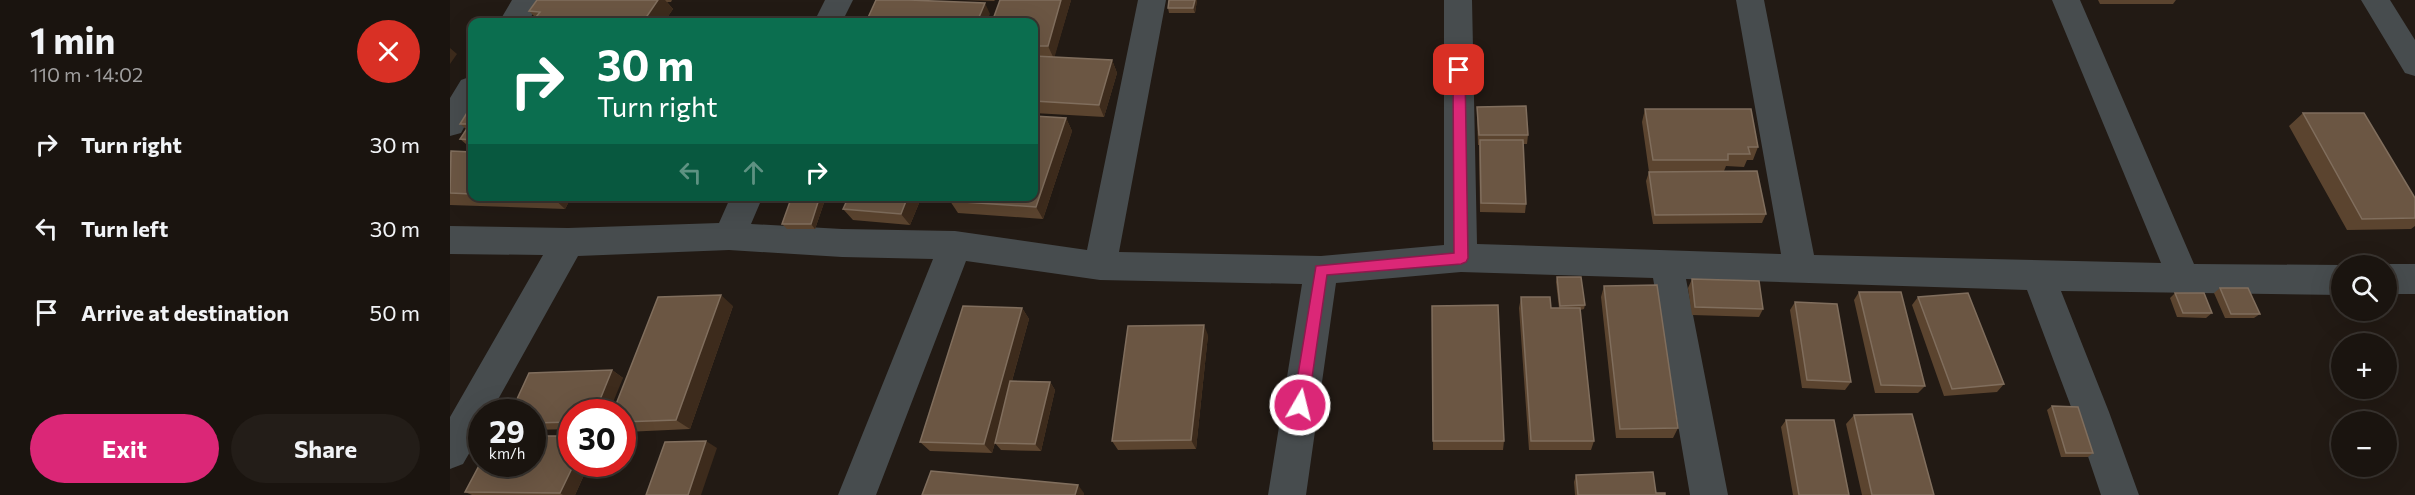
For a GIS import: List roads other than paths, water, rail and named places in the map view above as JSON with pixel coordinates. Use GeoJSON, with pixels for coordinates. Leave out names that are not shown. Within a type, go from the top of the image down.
{"type":"FeatureCollection","features":[{"type":"Feature","properties":{"kind":"street"},"geometry":{"type":"LineString","coordinates":[[516,18],[527,0]]}},
{"type":"Feature","properties":{"kind":"street"},"geometry":{"type":"LineString","coordinates":[[830,18],[839,0]]}},
{"type":"Feature","properties":{"kind":"street"},"geometry":{"type":"LineString","coordinates":[[1100,267],[1152,0]]}},
{"type":"Feature","properties":{"kind":"street"},"geometry":{"type":"LineString","coordinates":[[1458,0],[1461,258]]}},
{"type":"Feature","properties":{"kind":"street"},"geometry":{"type":"LineString","coordinates":[[1750,0],[1800,269]]}},
{"type":"Feature","properties":{"kind":"street"},"geometry":{"type":"LineString","coordinates":[[2066,0],[2183,276]]}},
{"type":"Feature","properties":{"kind":"street"},"geometry":{"type":"LineString","coordinates":[[2375,0],[2415,65]]}},
{"type":"Feature","properties":{"kind":"street"},"geometry":{"type":"LineString","coordinates":[[450,124],[468,95]]}},
{"type":"Feature","properties":{"kind":"street"},"geometry":{"type":"LineString","coordinates":[[729,236],[745,201]]}},
{"type":"Feature","properties":{"kind":"street"},"geometry":{"type":"LineString","coordinates":[[450,240],[568,242],[729,236],[842,243],[955,245],[1100,267],[1320,270],[1461,258],[2038,276],[2183,276],[2331,280]]}},
{"type":"Feature","properties":{"kind":"street"},"geometry":{"type":"LineString","coordinates":[[450,452],[568,242]]}},
{"type":"Feature","properties":{"kind":"street"},"geometry":{"type":"LineString","coordinates":[[856,495],[955,245]]}},
{"type":"Feature","properties":{"kind":"street"},"geometry":{"type":"LineString","coordinates":[[1667,265],[1709,495]]}},
{"type":"Feature","properties":{"kind":"street"},"geometry":{"type":"LineString","coordinates":[[1287,495],[1320,270]]}},
{"type":"Feature","properties":{"kind":"street"},"geometry":{"type":"LineString","coordinates":[[2038,276],[2091,412],[2120,495]]}},
{"type":"Feature","properties":{"kind":"street"},"geometry":{"type":"LineString","coordinates":[[2397,279],[2415,279]]}}]}
